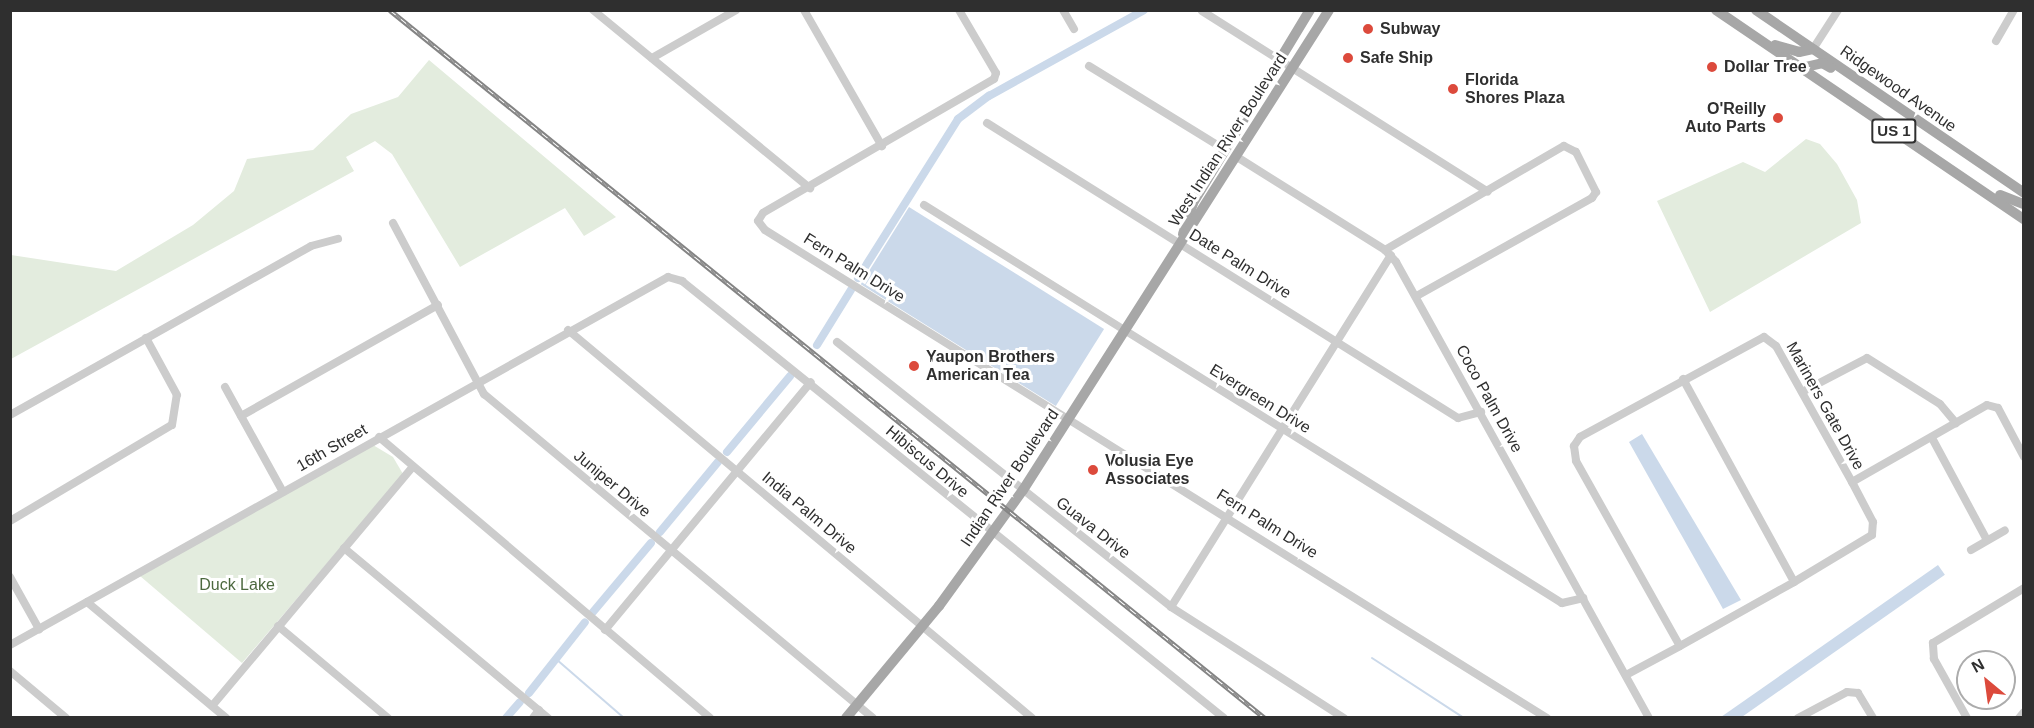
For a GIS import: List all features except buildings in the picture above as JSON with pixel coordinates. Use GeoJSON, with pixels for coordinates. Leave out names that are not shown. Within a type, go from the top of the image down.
{"type":"FeatureCollection","features":[{"type":"Feature","properties":{"kind":"main road","name":"West Indian River Boulevard"},"geometry":{"type":"LineString","coordinates":[[1180,243],[1193,203],[1278,59],[1310,10]]}},
{"type":"Feature","properties":{"kind":"main road","name":"West Indian River Boulevard"},"geometry":{"type":"LineString","coordinates":[[1180,243],[1329,10]]}},
{"type":"Feature","properties":{"kind":"main road","name":"US 1"},"geometry":{"type":"LineString","coordinates":[[1716,10],[2024,219]]}},
{"type":"Feature","properties":{"kind":"main road","name":"Ridgewood Avenue"},"geometry":{"type":"LineString","coordinates":[[1756,10],[2024,193]]}},
{"type":"Feature","properties":{"kind":"main road"},"geometry":{"type":"LineString","coordinates":[[1763,43],[1799,52],[1813,49]]}},
{"type":"Feature","properties":{"kind":"main road"},"geometry":{"type":"LineString","coordinates":[[1801,68],[1822,63],[1856,79]]}},
{"type":"Feature","properties":{"kind":"main road"},"geometry":{"type":"LineString","coordinates":[[1910,142],[1924,144],[2007,201],[2024,204]]}},
{"type":"Feature","properties":{"kind":"main road","name":"Indian River Boulevard"},"geometry":{"type":"LineString","coordinates":[[846,717],[922,626],[1023,490],[1180,243]]}},
{"type":"Feature","properties":{"kind":"street"},"geometry":{"type":"LineString","coordinates":[[593,10],[810,188],[994,79],[996,73],[959,10]]}},
{"type":"Feature","properties":{"kind":"street"},"geometry":{"type":"LineString","coordinates":[[652,58],[736,10]]}},
{"type":"Feature","properties":{"kind":"street"},"geometry":{"type":"LineString","coordinates":[[804,10],[882,146]]}},
{"type":"Feature","properties":{"kind":"street"},"geometry":{"type":"LineString","coordinates":[[1063,10],[1074,28]]}},
{"type":"Feature","properties":{"kind":"street"},"geometry":{"type":"LineString","coordinates":[[1813,49],[1838,10]]}},
{"type":"Feature","properties":{"kind":"street"},"geometry":{"type":"LineString","coordinates":[[1996,41],[2014,10]]}},
{"type":"Feature","properties":{"kind":"street"},"geometry":{"type":"LineString","coordinates":[[1202,11],[1488,192]]}},
{"type":"Feature","properties":{"kind":"street"},"geometry":{"type":"LineString","coordinates":[[1089,66],[1224,149]]}},
{"type":"Feature","properties":{"kind":"street","name":"Date Palm Drive"},"geometry":{"type":"LineString","coordinates":[[987,123],[1458,418],[1481,412]]}},
{"type":"Feature","properties":{"kind":"street"},"geometry":{"type":"LineString","coordinates":[[1171,607],[1338,342],[1388,252],[1564,146],[1576,152],[1596,192],[1592,198],[1417,296]]}},
{"type":"Feature","properties":{"kind":"street","name":"Coco Palm Drive"},"geometry":{"type":"LineString","coordinates":[[1237,157],[1388,252],[1417,296],[1649,717]]}},
{"type":"Feature","properties":{"kind":"street","name":"Fern Palm Drive"},"geometry":{"type":"LineString","coordinates":[[810,188],[763,213],[758,221],[1547,717]]}},
{"type":"Feature","properties":{"kind":"street","name":"Evergreen Drive"},"geometry":{"type":"LineString","coordinates":[[924,205],[1125,328],[1562,603],[1584,598]]}},
{"type":"Feature","properties":{"kind":"street","name":"Juniper Drive"},"geometry":{"type":"LineString","coordinates":[[393,223],[484,394],[873,717]]}},
{"type":"Feature","properties":{"kind":"street"},"geometry":{"type":"LineString","coordinates":[[10,415],[311,246],[338,239]]}},
{"type":"Feature","properties":{"kind":"street","name":"16th Street"},"geometry":{"type":"LineString","coordinates":[[10,645],[568,330],[668,277]]}},
{"type":"Feature","properties":{"kind":"street","name":"Hibiscus Drive"},"geometry":{"type":"LineString","coordinates":[[668,277],[682,281],[811,382],[992,533],[1224,717]]}},
{"type":"Feature","properties":{"kind":"street"},"geometry":{"type":"LineString","coordinates":[[241,416],[438,305]]}},
{"type":"Feature","properties":{"kind":"street","name":"India Palm Drive"},"geometry":{"type":"LineString","coordinates":[[568,330],[1032,717]]}},
{"type":"Feature","properties":{"kind":"street","name":"Mariners Gate Drive"},"geometry":{"type":"LineString","coordinates":[[1626,675],[1680,646],[1794,582],[1872,535],[1873,522],[1852,483],[1776,346],[1764,337],[1580,437],[1573,454],[1680,646]]}},
{"type":"Feature","properties":{"kind":"street"},"geometry":{"type":"LineString","coordinates":[[10,521],[172,425],[177,395],[146,338]]}},
{"type":"Feature","properties":{"kind":"street","name":"Guava Drive"},"geometry":{"type":"LineString","coordinates":[[837,342],[1171,607],[1344,717]]}},
{"type":"Feature","properties":{"kind":"street"},"geometry":{"type":"LineString","coordinates":[[1802,392],[1867,358],[1940,404],[1956,423]]}},
{"type":"Feature","properties":{"kind":"street"},"geometry":{"type":"LineString","coordinates":[[1683,379],[1794,582]]}},
{"type":"Feature","properties":{"kind":"street"},"geometry":{"type":"LineString","coordinates":[[605,630],[811,382]]}},
{"type":"Feature","properties":{"kind":"street"},"geometry":{"type":"LineString","coordinates":[[225,387],[283,492]]}},
{"type":"Feature","properties":{"kind":"street"},"geometry":{"type":"LineString","coordinates":[[1852,483],[1984,406],[1995,406],[2024,457]]}},
{"type":"Feature","properties":{"kind":"street"},"geometry":{"type":"LineString","coordinates":[[379,437],[412,468],[710,717]]}},
{"type":"Feature","properties":{"kind":"street"},"geometry":{"type":"LineString","coordinates":[[1932,438],[1987,540]]}},
{"type":"Feature","properties":{"kind":"street"},"geometry":{"type":"LineString","coordinates":[[212,706],[412,468]]}},
{"type":"Feature","properties":{"kind":"street"},"geometry":{"type":"LineString","coordinates":[[1971,550],[2004,530]]}},
{"type":"Feature","properties":{"kind":"street"},"geometry":{"type":"LineString","coordinates":[[344,548],[548,717]]}},
{"type":"Feature","properties":{"kind":"street"},"geometry":{"type":"LineString","coordinates":[[10,577],[39,629]]}},
{"type":"Feature","properties":{"kind":"street"},"geometry":{"type":"LineString","coordinates":[[1967,717],[1934,659],[1933,643],[2024,588]]}},
{"type":"Feature","properties":{"kind":"street"},"geometry":{"type":"LineString","coordinates":[[87,602],[226,717]]}},
{"type":"Feature","properties":{"kind":"street"},"geometry":{"type":"LineString","coordinates":[[278,626],[388,717]]}},
{"type":"Feature","properties":{"kind":"street"},"geometry":{"type":"LineString","coordinates":[[10,671],[66,717]]}},
{"type":"Feature","properties":{"kind":"street"},"geometry":{"type":"LineString","coordinates":[[1798,717],[1848,692],[1858,693],[1873,717]]}},
{"type":"Feature","properties":{"kind":"street"},"geometry":{"type":"LineString","coordinates":[[533,717],[539,710]]}},
{"type":"Feature","properties":{"kind":"street"},"geometry":{"type":"LineString","coordinates":[[2019,717],[2024,712]]}},
{"type":"Feature","properties":{"kind":"green space"},"geometry":{"type":"Polygon","coordinates":[[[429,60],[616,217],[584,236],[565,208],[460,267],[392,154],[375,141],[346,157],[354,171],[11,359],[11,255],[116,271],[193,225],[234,191],[247,159],[313,150],[351,114],[398,97],[429,60]]]}},
{"type":"Feature","properties":{"kind":"green space"},"geometry":{"type":"Polygon","coordinates":[[[1806,139],[1820,144],[1837,164],[1857,200],[1861,223],[1710,312],[1657,201],[1743,162],[1765,172],[1806,139]]]}},
{"type":"Feature","properties":{"kind":"green space","name":"Duck Lake"},"geometry":{"type":"Polygon","coordinates":[[[373,445],[393,457],[403,474],[242,663],[140,576],[373,445]]]}},
{"type":"Feature","properties":{"kind":"water"},"geometry":{"type":"Polygon","coordinates":[[[909,207],[1104,329],[1056,406],[861,284],[909,207]]]}},
{"type":"Feature","properties":{"kind":"water"},"geometry":{"type":"Polygon","coordinates":[[[1642,434],[1741,600],[1723,609],[1629,442],[1642,434]]]}},
{"type":"Feature","properties":{"kind":"water"},"geometry":{"type":"Polygon","coordinates":[[[1938,565],[1945,575],[1740,718],[1719,718],[1938,565]]]}},
{"type":"Feature","properties":{"kind":"waterway"},"geometry":{"type":"LineString","coordinates":[[858,278],[958,119],[989,96],[1144,10]]}},
{"type":"Feature","properties":{"kind":"waterway"},"geometry":{"type":"LineString","coordinates":[[817,345],[851,290]]}},
{"type":"Feature","properties":{"kind":"waterway"},"geometry":{"type":"LineString","coordinates":[[727,452],[790,376]]}},
{"type":"Feature","properties":{"kind":"waterway"},"geometry":{"type":"LineString","coordinates":[[660,532],[718,462]]}},
{"type":"Feature","properties":{"kind":"waterway"},"geometry":{"type":"LineString","coordinates":[[593,612],[651,543]]}},
{"type":"Feature","properties":{"kind":"waterway"},"geometry":{"type":"LineString","coordinates":[[529,693],[585,622]]}},
{"type":"Feature","properties":{"kind":"waterway"},"geometry":{"type":"LineString","coordinates":[[1372,658],[1464,718]]}},
{"type":"Feature","properties":{"kind":"waterway"},"geometry":{"type":"LineString","coordinates":[[556,659],[624,718]]}},
{"type":"Feature","properties":{"kind":"waterway"},"geometry":{"type":"LineString","coordinates":[[506,718],[520,702]]}},
{"type":"Feature","properties":{"kind":"railway"},"geometry":{"type":"LineString","coordinates":[[390,10],[1265,718]]}},
{"type":"Feature","properties":{"kind":"place","name":"Subway"},"geometry":{"type":"Point","coordinates":[1368,29]}},
{"type":"Feature","properties":{"kind":"place","name":"Safe Ship"},"geometry":{"type":"Point","coordinates":[1348,58]}},
{"type":"Feature","properties":{"kind":"place","name":"Dollar Tree"},"geometry":{"type":"Point","coordinates":[1712,67]}},
{"type":"Feature","properties":{"kind":"place","name":"Florida Shores Plaza"},"geometry":{"type":"Point","coordinates":[1453,89]}},
{"type":"Feature","properties":{"kind":"place","name":"O'Reilly Auto Parts"},"geometry":{"type":"Point","coordinates":[1778,118]}},
{"type":"Feature","properties":{"kind":"place","name":"Yaupon Brothers American Tea"},"geometry":{"type":"Point","coordinates":[914,366]}},
{"type":"Feature","properties":{"kind":"place","name":"Volusia Eye Associates"},"geometry":{"type":"Point","coordinates":[1093,470]}}]}
